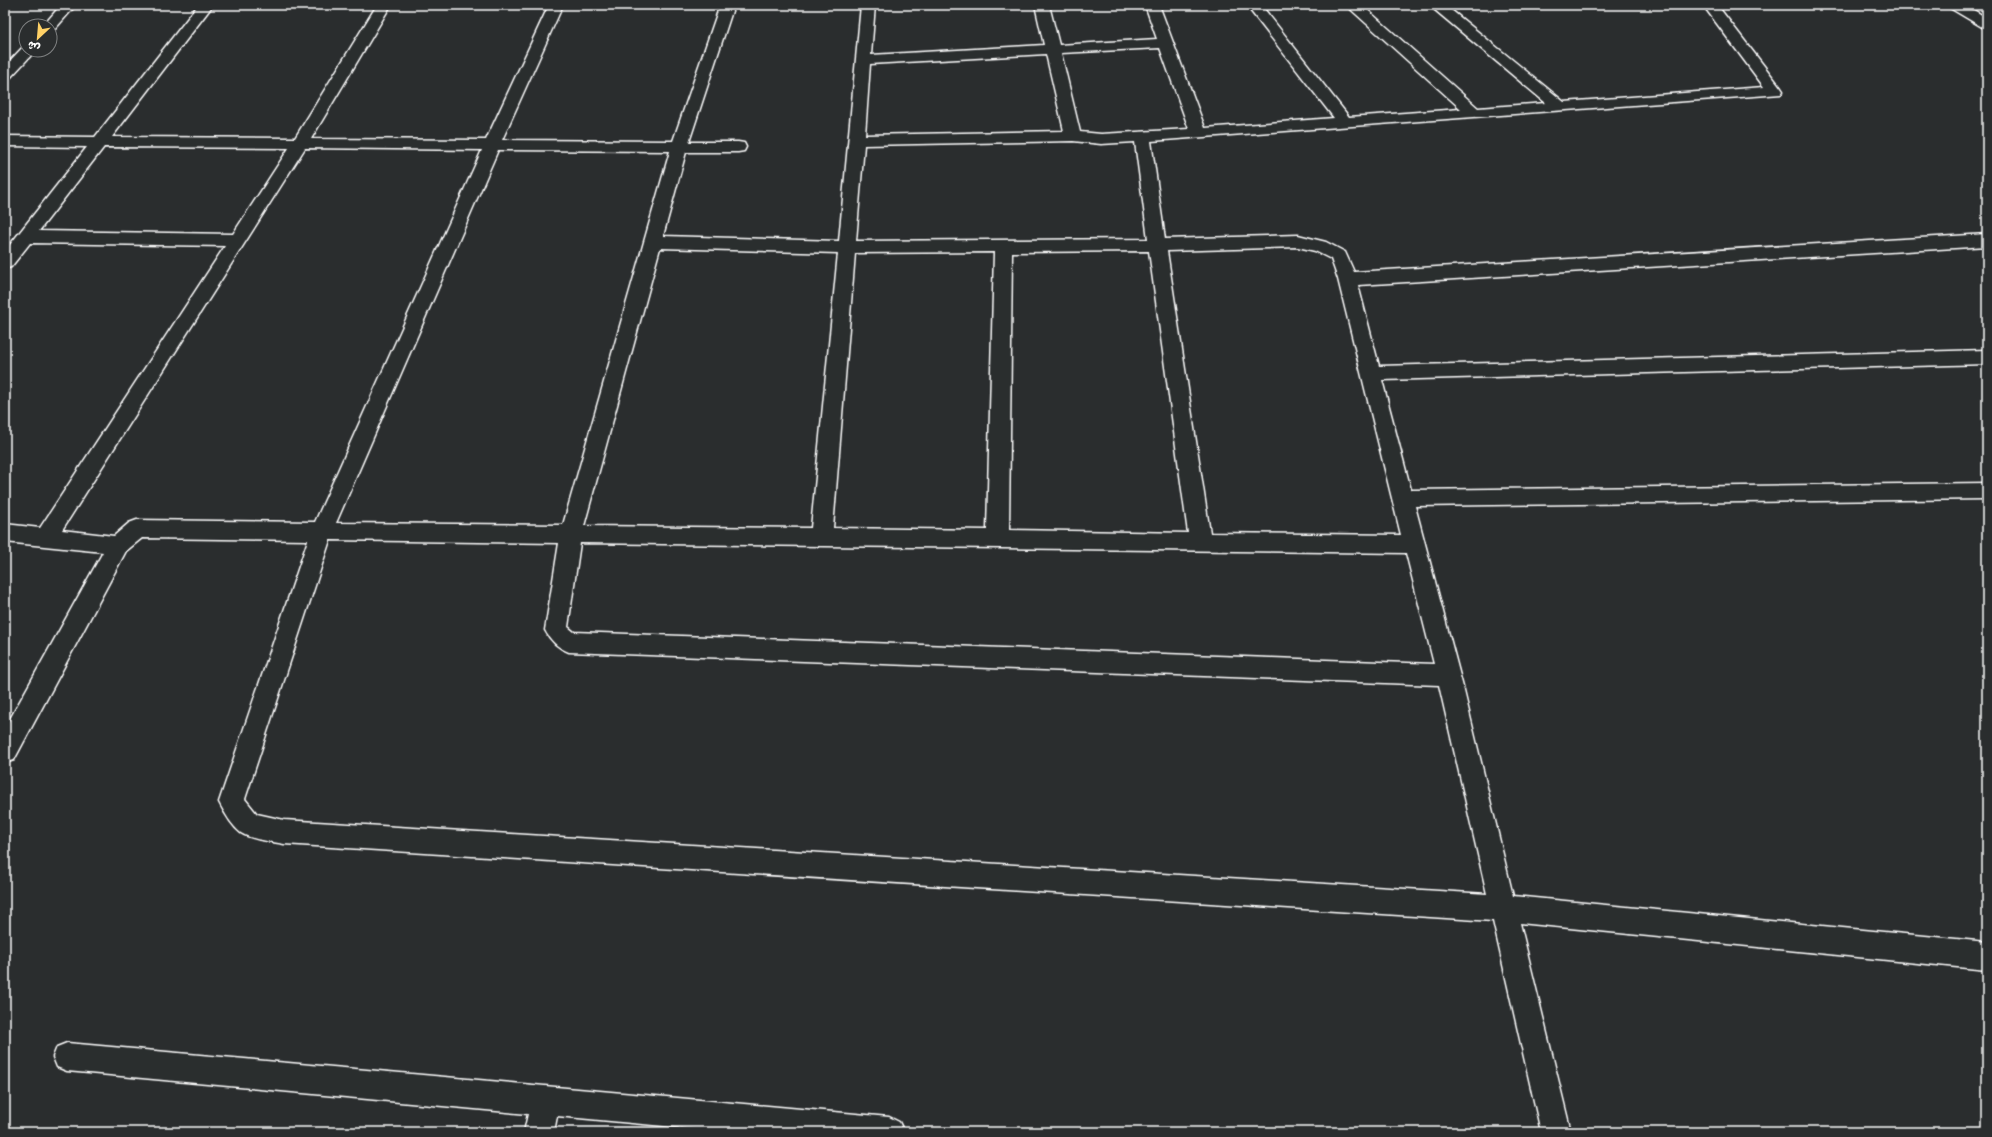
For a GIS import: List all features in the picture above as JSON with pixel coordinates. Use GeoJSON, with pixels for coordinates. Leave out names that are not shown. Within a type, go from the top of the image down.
{"type":"FeatureCollection","features":[{"type":"Feature","properties":{"kind":"street"},"geometry":{"type":"LineString","coordinates":[[57,18],[69,5]]}},
{"type":"Feature","properties":{"kind":"street"},"geometry":{"type":"LineString","coordinates":[[5,263],[206,5]]}},
{"type":"Feature","properties":{"kind":"street"},"geometry":{"type":"LineString","coordinates":[[46,537],[300,144],[384,5]]}},
{"type":"Feature","properties":{"kind":"street"},"geometry":{"type":"LineString","coordinates":[[556,5],[492,145],[322,530],[232,802],[250,824],[284,832],[1503,908],[1987,956]]}},
{"type":"Feature","properties":{"kind":"street"},"geometry":{"type":"LineString","coordinates":[[727,5],[679,147],[571,534],[556,630],[569,642],[625,646],[1448,674]]}},
{"type":"Feature","properties":{"kind":"street"},"geometry":{"type":"LineString","coordinates":[[821,537],[868,5]]}},
{"type":"Feature","properties":{"kind":"street"},"geometry":{"type":"LineString","coordinates":[[1042,5],[1073,136]]}},
{"type":"Feature","properties":{"kind":"street"},"geometry":{"type":"LineString","coordinates":[[1152,5],[1199,133]]}},
{"type":"Feature","properties":{"kind":"street"},"geometry":{"type":"LineString","coordinates":[[1253,5],[1345,122]]}},
{"type":"Feature","properties":{"kind":"street"},"geometry":{"type":"LineString","coordinates":[[1353,5],[1475,113]]}},
{"type":"Feature","properties":{"kind":"street"},"geometry":{"type":"LineString","coordinates":[[1436,5],[1561,107]]}},
{"type":"Feature","properties":{"kind":"street"},"geometry":{"type":"LineString","coordinates":[[856,140],[1073,136],[1101,139],[1142,137],[1775,91],[1710,5]]}},
{"type":"Feature","properties":{"kind":"street"},"geometry":{"type":"LineString","coordinates":[[1955,5],[1987,24]]}},
{"type":"Feature","properties":{"kind":"street"},"geometry":{"type":"LineString","coordinates":[[864,60],[1166,43]]}},
{"type":"Feature","properties":{"kind":"street"},"geometry":{"type":"LineString","coordinates":[[5,75],[21,58]]}},
{"type":"Feature","properties":{"kind":"street"},"geometry":{"type":"LineString","coordinates":[[1142,137],[1156,245],[1200,541]]}},
{"type":"Feature","properties":{"kind":"street"},"geometry":{"type":"LineString","coordinates":[[5,141],[738,147]]}},
{"type":"Feature","properties":{"kind":"street"},"geometry":{"type":"LineString","coordinates":[[26,237],[237,240]]}},
{"type":"Feature","properties":{"kind":"street"},"geometry":{"type":"LineString","coordinates":[[1347,279],[1987,240]]}},
{"type":"Feature","properties":{"kind":"street"},"geometry":{"type":"LineString","coordinates":[[652,242],[847,247],[1156,245],[1298,241],[1320,246],[1339,256],[1347,279],[1448,674],[1556,1132]]}},
{"type":"Feature","properties":{"kind":"street"},"geometry":{"type":"LineString","coordinates":[[998,539],[1003,246]]}},
{"type":"Feature","properties":{"kind":"street"},"geometry":{"type":"LineString","coordinates":[[1371,373],[1987,357]]}},
{"type":"Feature","properties":{"kind":"street"},"geometry":{"type":"LineString","coordinates":[[1403,498],[1987,491]]}},
{"type":"Feature","properties":{"kind":"street"},"geometry":{"type":"LineString","coordinates":[[5,752],[118,545],[137,529],[1415,544]]}},
{"type":"Feature","properties":{"kind":"street"},"geometry":{"type":"LineString","coordinates":[[5,533],[118,545]]}},
{"type":"Feature","properties":{"kind":"street"},"geometry":{"type":"LineString","coordinates":[[67,1057],[889,1132]]}},
{"type":"Feature","properties":{"kind":"street"},"geometry":{"type":"LineString","coordinates":[[539,1132],[545,1100]]}}]}
